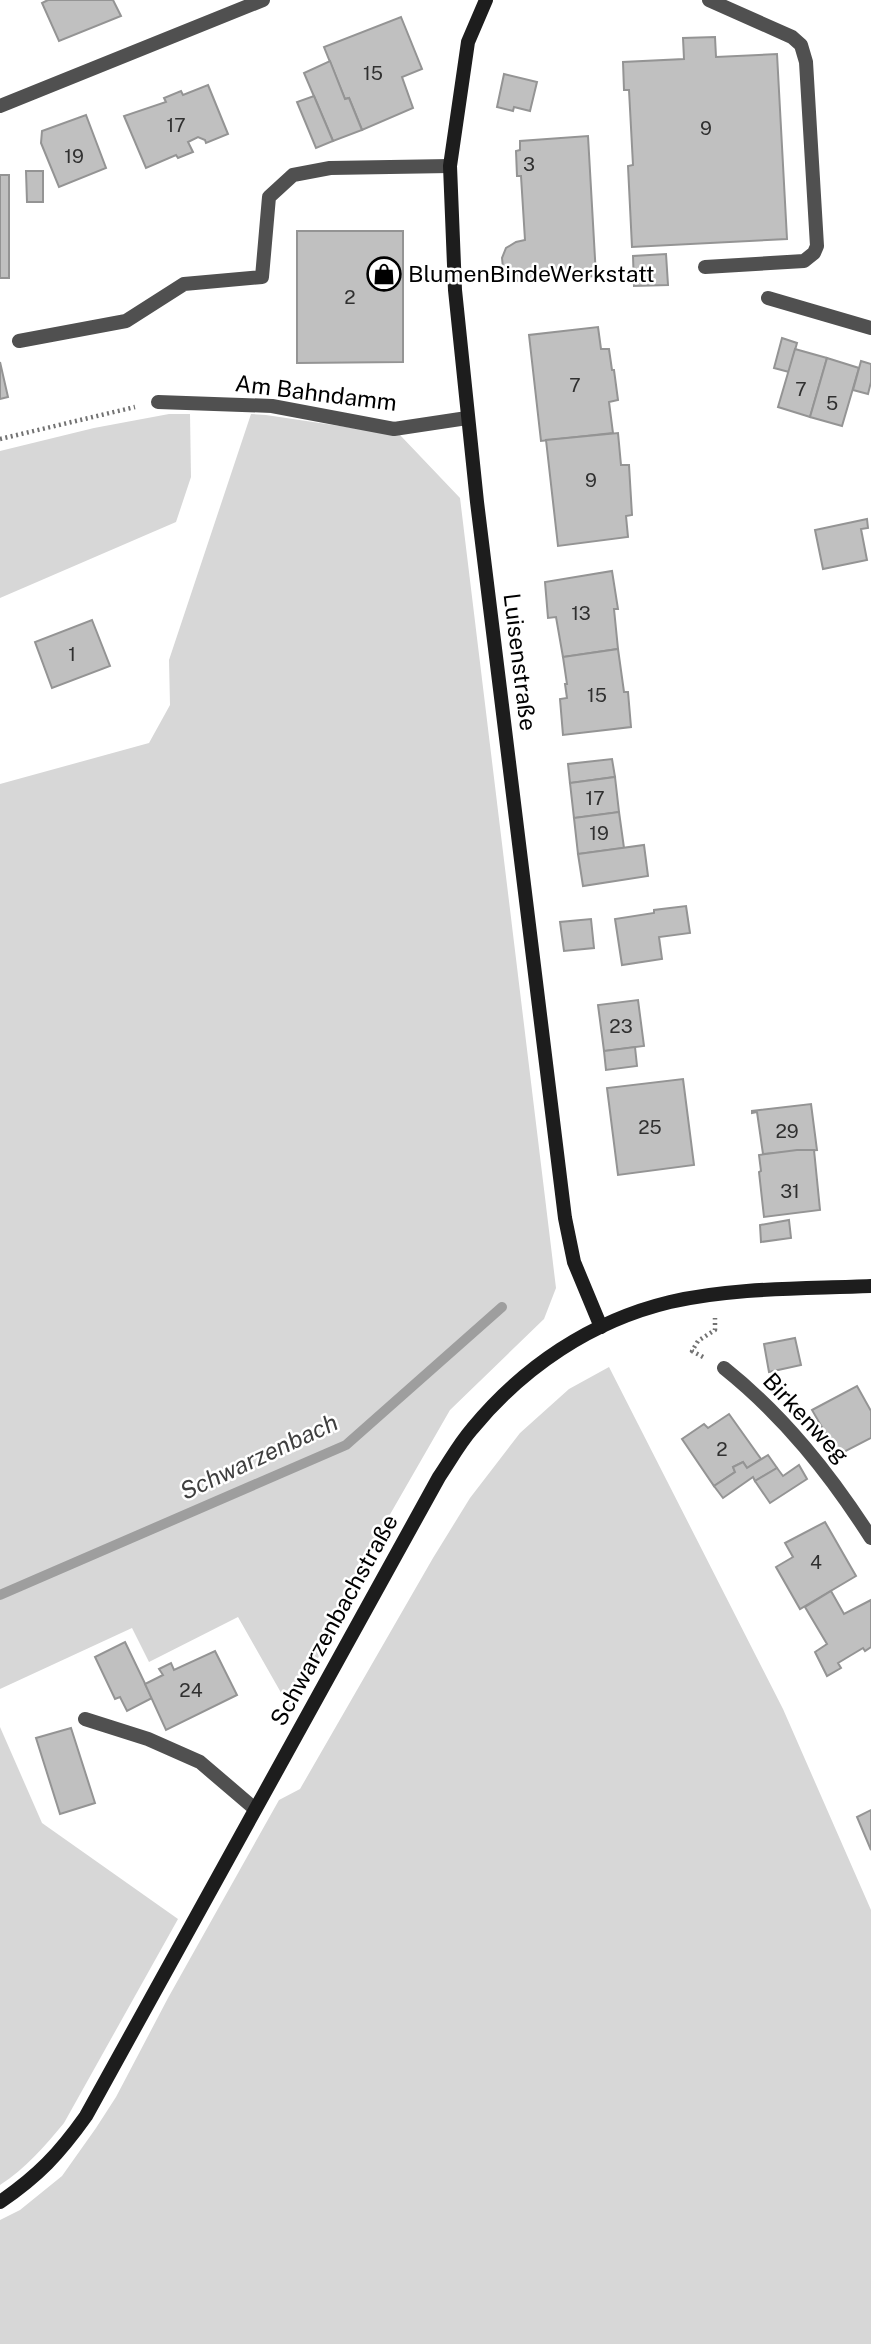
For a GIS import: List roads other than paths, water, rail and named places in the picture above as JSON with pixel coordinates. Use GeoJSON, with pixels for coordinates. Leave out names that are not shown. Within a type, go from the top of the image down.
{"type":"FeatureCollection","features":[{"type":"Feature","properties":{"kind":"main road","name":"Luisenstraße"},"geometry":{"type":"LineString","coordinates":[[486,0],[468,42],[450,166],[455,290],[467,418],[565,1218],[574,1262],[601,1327]]}},
{"type":"Feature","properties":{"kind":"main road","name":"Schwarzenbachstraße"},"geometry":{"type":"LineString","coordinates":[[0,2202],[48,2165],[86,2116],[439,1477],[469,1432],[519,1378],[569,1344],[601,1327],[673,1302],[756,1291],[871,1286]]}},
{"type":"Feature","properties":{"kind":"street"},"geometry":{"type":"LineString","coordinates":[[0,106],[262,0]]}},
{"type":"Feature","properties":{"kind":"street"},"geometry":{"type":"LineString","coordinates":[[705,267],[804,261],[814,253],[817,246],[806,62],[801,45],[792,37],[709,0]]}},
{"type":"Feature","properties":{"kind":"street"},"geometry":{"type":"LineString","coordinates":[[19,341],[126,321],[184,284],[262,277],[269,197],[293,175],[330,168],[450,166]]}},
{"type":"Feature","properties":{"kind":"street"},"geometry":{"type":"LineString","coordinates":[[768,298],[871,328]]}},
{"type":"Feature","properties":{"kind":"street","name":"Am Bahndamm"},"geometry":{"type":"LineString","coordinates":[[158,402],[272,406],[394,429],[467,418]]}},
{"type":"Feature","properties":{"kind":"street","name":"Birkenweg"},"geometry":{"type":"LineString","coordinates":[[724,1368],[780,1417],[840,1490],[871,1538]]}},
{"type":"Feature","properties":{"kind":"street"},"geometry":{"type":"LineString","coordinates":[[85,1719],[148,1739],[200,1762],[255,1809]]}},
{"type":"Feature","properties":{"kind":"waterway","name":"Schwarzenbach"},"geometry":{"type":"LineString","coordinates":[[0,1595],[346,1445],[502,1307]]}},
{"type":"Feature","properties":{"kind":"place","name":"BlumenBindeWerkstatt"},"geometry":{"type":"Point","coordinates":[384,274]}}]}
